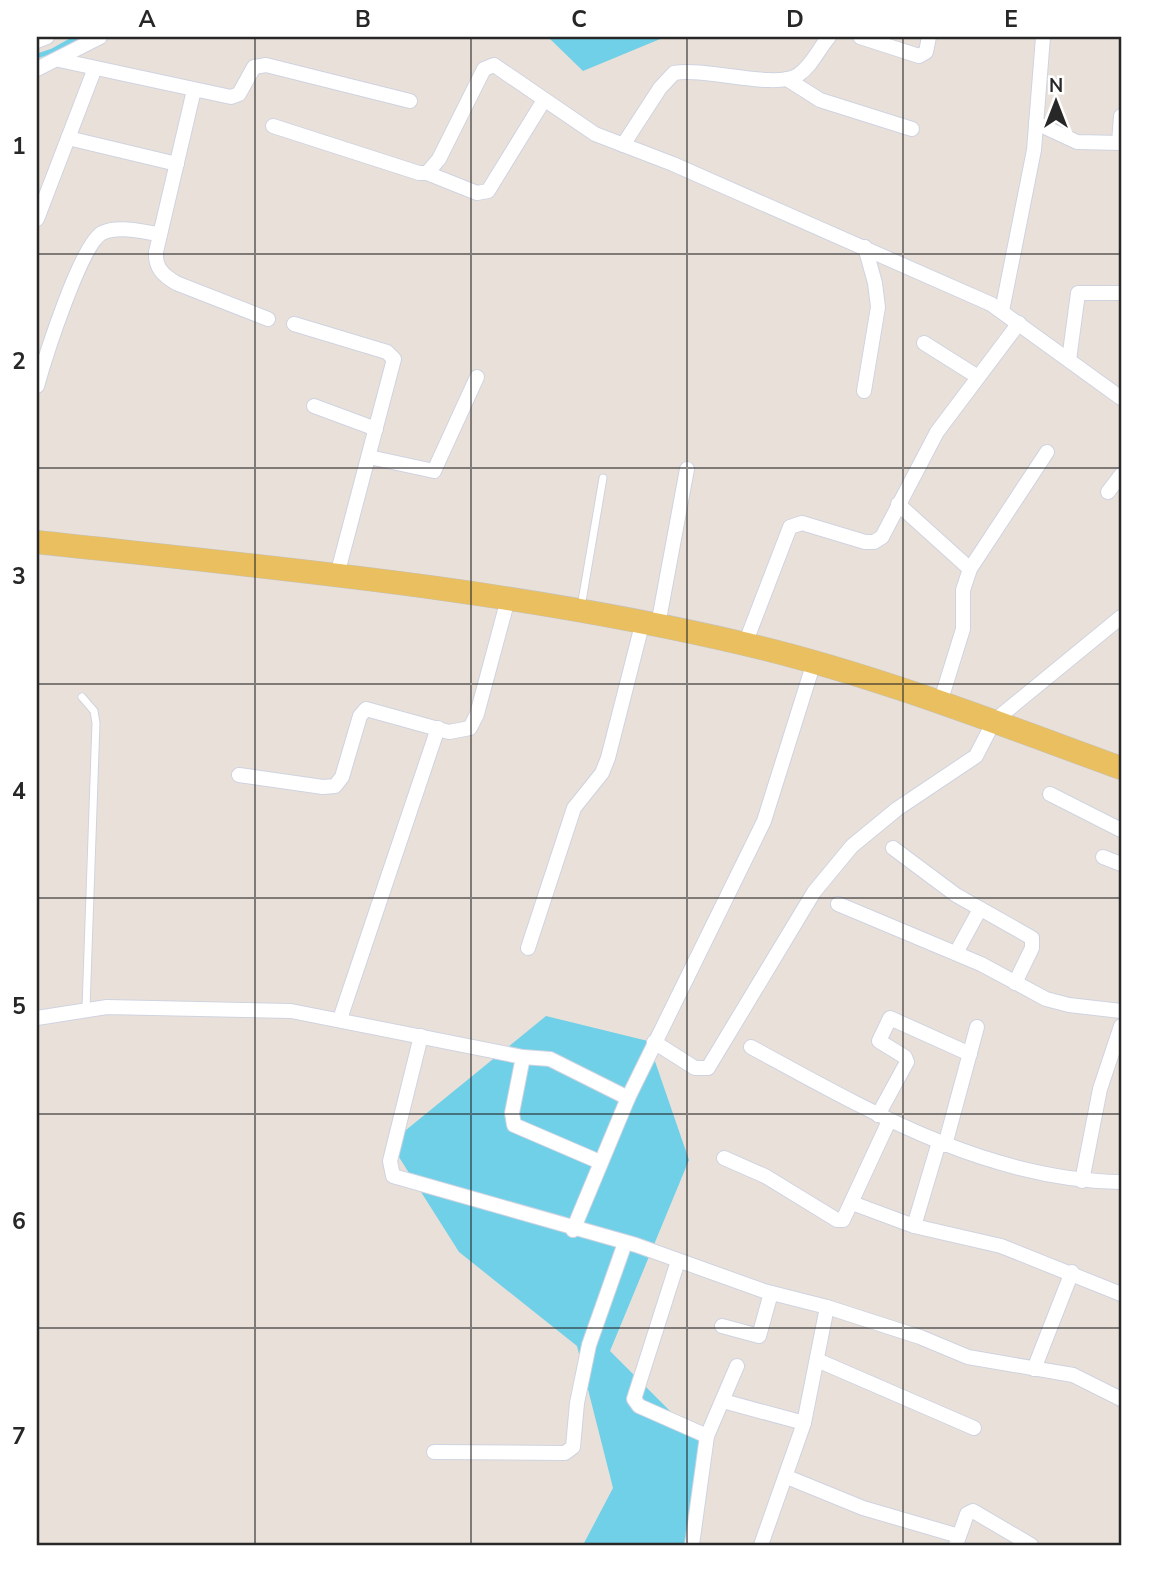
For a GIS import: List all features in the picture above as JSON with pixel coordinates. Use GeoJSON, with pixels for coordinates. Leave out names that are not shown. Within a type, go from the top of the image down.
{"type":"FeatureCollection","features":[{"type":"Feature","properties":{"kind":"main road"},"geometry":{"type":"LineString","coordinates":[[37,542],[337,575],[508,599],[650,623],[814,662],[1004,725],[1121,768]]}},
{"type":"Feature","properties":{"kind":"street"},"geometry":{"type":"LineString","coordinates":[[37,41],[47,37]]}},
{"type":"Feature","properties":{"kind":"street"},"geometry":{"type":"LineString","coordinates":[[37,69],[100,37]]}},
{"type":"Feature","properties":{"kind":"street"},"geometry":{"type":"LineString","coordinates":[[787,79],[802,72],[829,37]]}},
{"type":"Feature","properties":{"kind":"street"},"geometry":{"type":"LineString","coordinates":[[860,37],[919,56],[926,52],[929,37]]}},
{"type":"Feature","properties":{"kind":"street"},"geometry":{"type":"LineString","coordinates":[[1002,310],[1024,207],[1036,123],[1043,37]]}},
{"type":"Feature","properties":{"kind":"street"},"geometry":{"type":"LineString","coordinates":[[59,60],[194,90],[235,96],[254,67],[266,65],[410,101]]}},
{"type":"Feature","properties":{"kind":"street"},"geometry":{"type":"LineString","coordinates":[[427,173],[439,159],[487,66],[497,67],[595,134],[865,247],[1002,310],[1121,398]]}},
{"type":"Feature","properties":{"kind":"street"},"geometry":{"type":"LineString","coordinates":[[37,219],[94,68]]}},
{"type":"Feature","properties":{"kind":"street"},"geometry":{"type":"LineString","coordinates":[[623,145],[660,88],[674,73],[695,71],[787,79],[820,100],[912,129]]}},
{"type":"Feature","properties":{"kind":"street"},"geometry":{"type":"LineString","coordinates":[[194,90],[160,234],[156,258],[159,270],[166,277],[268,319]]}},
{"type":"Feature","properties":{"kind":"street"},"geometry":{"type":"LineString","coordinates":[[273,126],[419,173],[427,173],[477,193],[488,191],[544,100]]}},
{"type":"Feature","properties":{"kind":"street"},"geometry":{"type":"LineString","coordinates":[[1036,123],[1077,142],[1120,143],[1121,116]]}},
{"type":"Feature","properties":{"kind":"street"},"geometry":{"type":"LineString","coordinates":[[68,138],[177,164]]}},
{"type":"Feature","properties":{"kind":"street"},"geometry":{"type":"LineString","coordinates":[[37,386],[83,258],[96,237],[115,229],[160,234]]}},
{"type":"Feature","properties":{"kind":"street"},"geometry":{"type":"LineString","coordinates":[[864,391],[878,307],[875,283],[865,247]]}},
{"type":"Feature","properties":{"kind":"street"},"geometry":{"type":"LineString","coordinates":[[1069,359],[1075,299],[1078,293],[1121,293]]}},
{"type":"Feature","properties":{"kind":"street"},"geometry":{"type":"LineString","coordinates":[[745,644],[792,525],[802,523],[874,542],[882,537],[937,432],[1019,323]]}},
{"type":"Feature","properties":{"kind":"street"},"geometry":{"type":"LineString","coordinates":[[294,324],[393,356],[393,367],[337,575]]}},
{"type":"Feature","properties":{"kind":"street"},"geometry":{"type":"LineString","coordinates":[[925,343],[978,377]]}},
{"type":"Feature","properties":{"kind":"street"},"geometry":{"type":"LineString","coordinates":[[369,457],[434,471],[477,377]]}},
{"type":"Feature","properties":{"kind":"street"},"geometry":{"type":"LineString","coordinates":[[314,406],[376,429]]}},
{"type":"Feature","properties":{"kind":"street"},"geometry":{"type":"LineString","coordinates":[[940,703],[963,629],[963,590],[970,569],[1047,452]]}},
{"type":"Feature","properties":{"kind":"street"},"geometry":{"type":"LineString","coordinates":[[528,948],[569,818],[583,792],[602,773],[608,758],[650,623],[687,469]]}},
{"type":"Feature","properties":{"kind":"street"},"geometry":{"type":"LineString","coordinates":[[1108,492],[1121,475]]}},
{"type":"Feature","properties":{"kind":"street"},"geometry":{"type":"LineString","coordinates":[[898,504],[970,569]]}},
{"type":"Feature","properties":{"kind":"street"},"geometry":{"type":"LineString","coordinates":[[239,775],[323,788],[335,786],[342,777],[360,716],[366,709],[438,729],[457,732],[470,728],[508,599]]}},
{"type":"Feature","properties":{"kind":"street"},"geometry":{"type":"LineString","coordinates":[[654,1042],[695,1068],[708,1068],[814,891],[830,870],[875,825],[976,756],[1004,725],[1121,617]]}},
{"type":"Feature","properties":{"kind":"street"},"geometry":{"type":"LineString","coordinates":[[573,1230],[600,1162],[654,1042],[764,821],[814,662]]}},
{"type":"Feature","properties":{"kind":"street"},"geometry":{"type":"LineString","coordinates":[[340,1019],[438,729]]}},
{"type":"Feature","properties":{"kind":"street"},"geometry":{"type":"LineString","coordinates":[[1050,794],[1121,830]]}},
{"type":"Feature","properties":{"kind":"street"},"geometry":{"type":"LineString","coordinates":[[893,848],[980,909],[1033,940],[1015,983]]}},
{"type":"Feature","properties":{"kind":"street"},"geometry":{"type":"LineString","coordinates":[[1102,857],[1121,864]]}},
{"type":"Feature","properties":{"kind":"street"},"geometry":{"type":"LineString","coordinates":[[838,904],[956,953],[1057,1002],[1121,1011]]}},
{"type":"Feature","properties":{"kind":"street"},"geometry":{"type":"LineString","coordinates":[[956,953],[980,909]]}},
{"type":"Feature","properties":{"kind":"street"},"geometry":{"type":"LineString","coordinates":[[37,1018],[86,1008],[267,1009],[340,1019],[523,1057],[550,1059],[628,1098]]}},
{"type":"Feature","properties":{"kind":"street"},"geometry":{"type":"LineString","coordinates":[[724,1158],[765,1175],[837,1220],[846,1218],[907,1062],[905,1057],[879,1041],[880,1033],[890,1018],[970,1054]]}},
{"type":"Feature","properties":{"kind":"street"},"geometry":{"type":"LineString","coordinates":[[1082,1181],[1100,1089],[1116,1051],[1121,1026]]}},
{"type":"Feature","properties":{"kind":"street"},"geometry":{"type":"LineString","coordinates":[[914,1226],[977,1027]]}},
{"type":"Feature","properties":{"kind":"street"},"geometry":{"type":"LineString","coordinates":[[421,1036],[390,1161],[390,1172],[400,1179],[636,1246],[771,1293],[827,1307],[919,1337],[968,1357],[1073,1375],[1121,1399]]}},
{"type":"Feature","properties":{"kind":"street"},"geometry":{"type":"LineString","coordinates":[[751,1047],[883,1118],[942,1143],[1056,1177],[1121,1182]]}},
{"type":"Feature","properties":{"kind":"street"},"geometry":{"type":"LineString","coordinates":[[523,1057],[512,1123],[600,1162]]}},
{"type":"Feature","properties":{"kind":"street"},"geometry":{"type":"LineString","coordinates":[[852,1203],[914,1226],[986,1241],[1072,1272],[1121,1294]]}},
{"type":"Feature","properties":{"kind":"street"},"geometry":{"type":"LineString","coordinates":[[434,1452],[565,1452],[573,1447],[577,1403],[589,1345],[636,1246]]}},
{"type":"Feature","properties":{"kind":"street"},"geometry":{"type":"LineString","coordinates":[[678,1261],[634,1399],[639,1406],[708,1436]]}},
{"type":"Feature","properties":{"kind":"street"},"geometry":{"type":"LineString","coordinates":[[1034,1369],[1072,1272]]}},
{"type":"Feature","properties":{"kind":"street"},"geometry":{"type":"LineString","coordinates":[[722,1325],[759,1336],[771,1293]]}},
{"type":"Feature","properties":{"kind":"street"},"geometry":{"type":"LineString","coordinates":[[761,1545],[804,1423],[827,1307]]}},
{"type":"Feature","properties":{"kind":"street"},"geometry":{"type":"LineString","coordinates":[[817,1360],[974,1428]]}},
{"type":"Feature","properties":{"kind":"street"},"geometry":{"type":"LineString","coordinates":[[692,1545],[708,1436],[737,1366]]}},
{"type":"Feature","properties":{"kind":"street"},"geometry":{"type":"LineString","coordinates":[[723,1401],[804,1423]]}},
{"type":"Feature","properties":{"kind":"street"},"geometry":{"type":"LineString","coordinates":[[787,1477],[874,1512],[958,1540],[967,1514],[976,1511],[1031,1545]]}},
{"type":"Feature","properties":{"kind":"lane"},"geometry":{"type":"LineString","coordinates":[[580,611],[603,478]]}},
{"type":"Feature","properties":{"kind":"lane"},"geometry":{"type":"LineString","coordinates":[[82,697],[94,711],[96,723],[86,1008]]}},
{"type":"Feature","properties":{"kind":"water"},"geometry":{"type":"Polygon","coordinates":[[[548,37],[665,37],[583,71],[548,37]]]}},
{"type":"Feature","properties":{"kind":"water"},"geometry":{"type":"Polygon","coordinates":[[[546,1016],[648,1041],[689,1160],[610,1351],[707,1448],[690,1545],[583,1545],[613,1488],[577,1346],[459,1252],[390,1143],[546,1016]]]}},
{"type":"Feature","properties":{"kind":"waterway"},"geometry":{"type":"LineString","coordinates":[[37,56],[77,37]]}}]}
